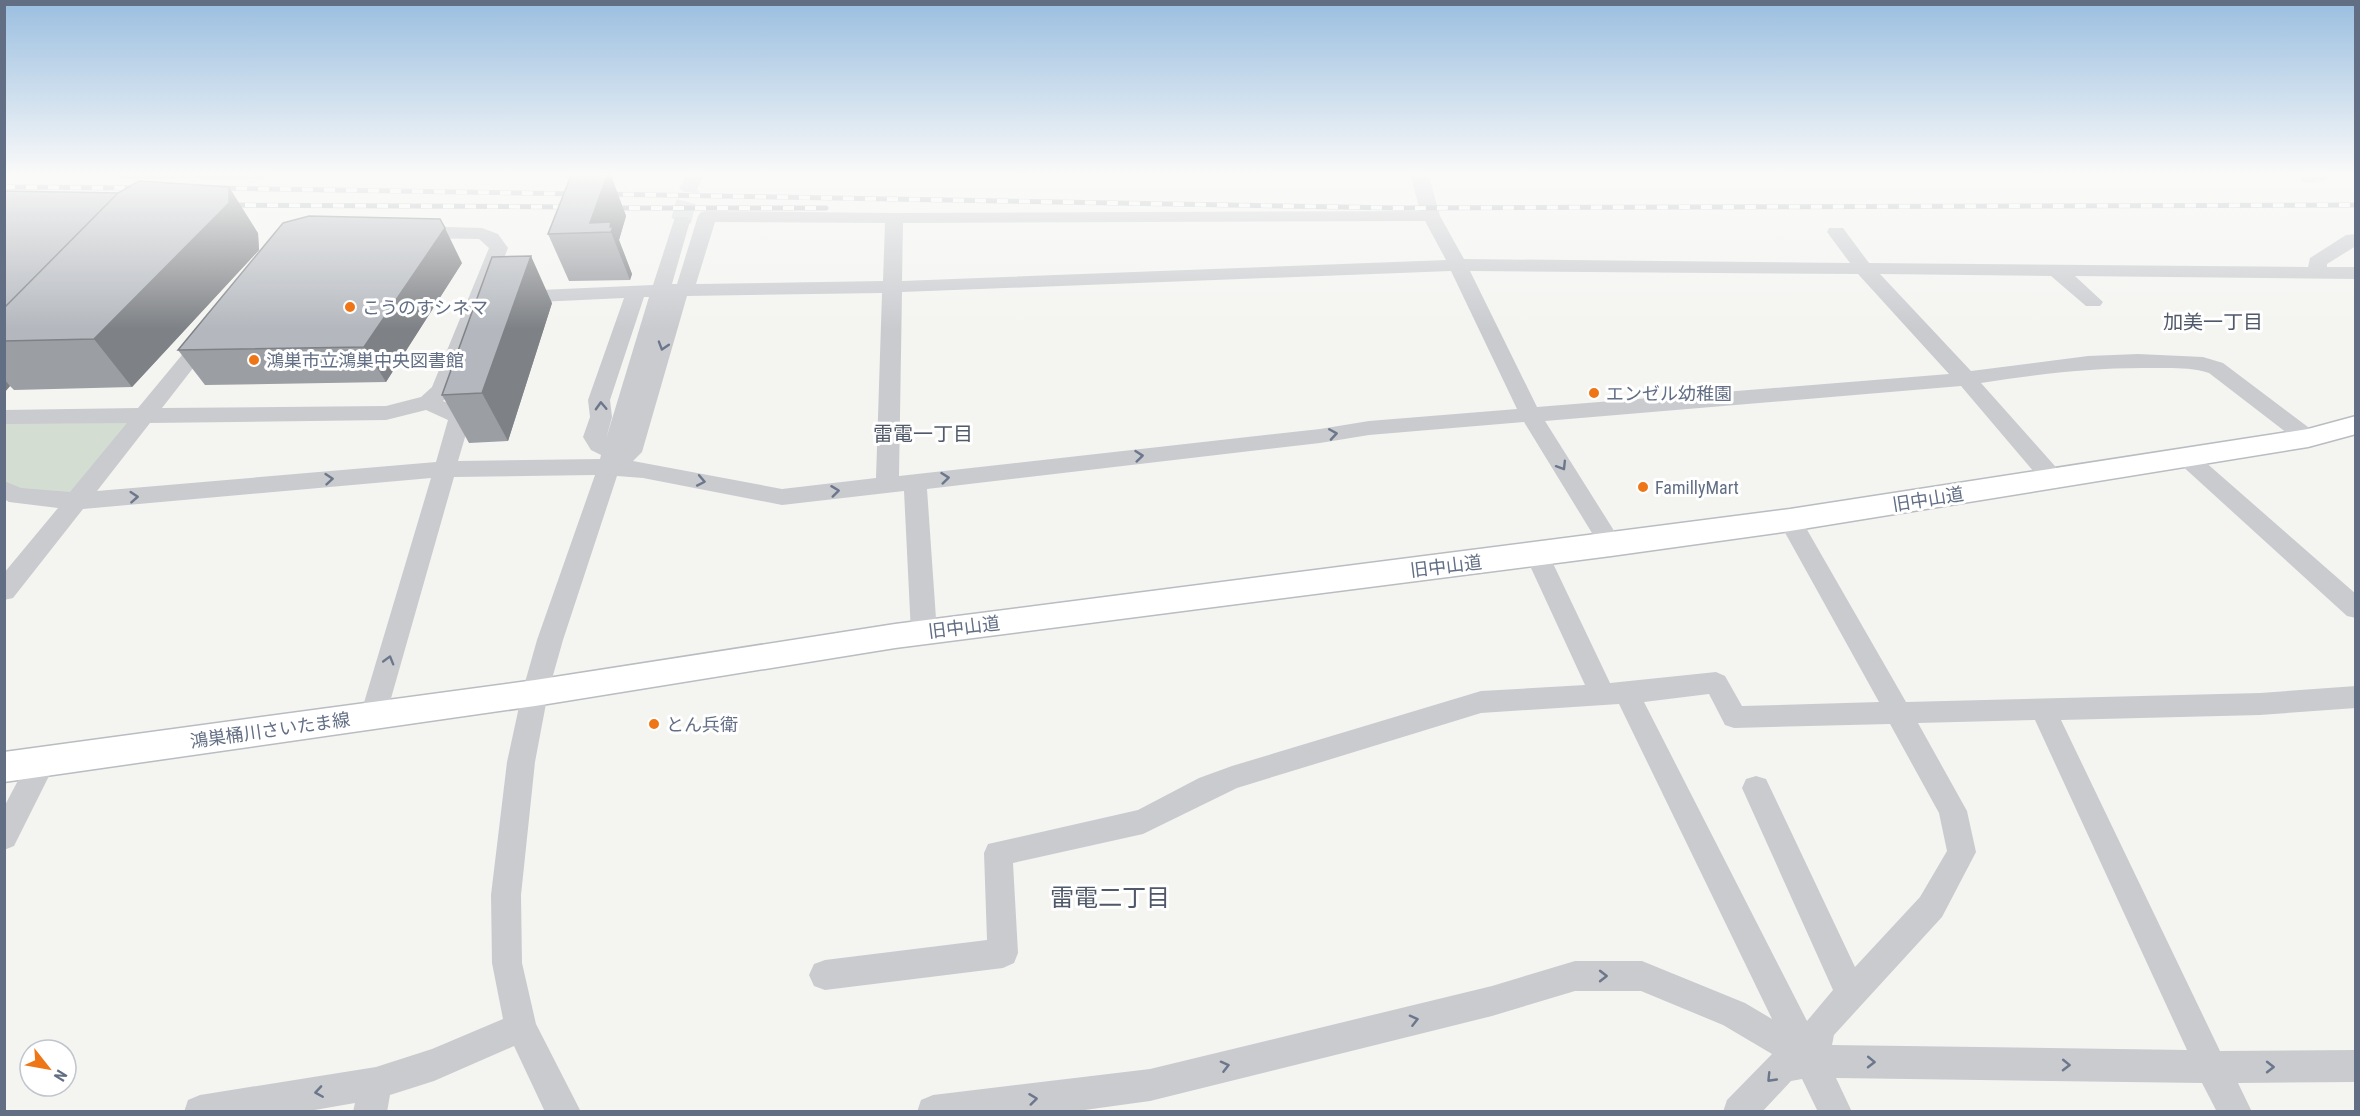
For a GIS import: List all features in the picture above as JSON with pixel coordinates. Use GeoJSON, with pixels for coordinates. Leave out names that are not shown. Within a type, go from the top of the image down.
{"type":"FeatureCollection","features":[{"type":"Feature","properties":{"kind":"main road","name":"旧中山道"},"geometry":{"type":"LineString","coordinates":[[535,693],[924,633],[1537,555],[1790,520],[2308,438],[2355,426]]}},
{"type":"Feature","properties":{"kind":"main road","name":"鴻巣桶川さいたま線"},"geometry":{"type":"LineString","coordinates":[[4,767],[535,693]]}},
{"type":"Feature","properties":{"kind":"street"},"geometry":{"type":"LineString","coordinates":[[4,489],[17,496],[76,501],[444,469],[611,459],[631,452],[671,291],[680,225]]}},
{"type":"Feature","properties":{"kind":"street"},"geometry":{"type":"LineString","coordinates":[[671,291],[703,225]]}},
{"type":"Feature","properties":{"kind":"street"},"geometry":{"type":"LineString","coordinates":[[887,484],[894,225]]}},
{"type":"Feature","properties":{"kind":"street"},"geometry":{"type":"LineString","coordinates":[[1436,225],[1458,265],[1531,416],[1611,545]]}},
{"type":"Feature","properties":{"kind":"street"},"geometry":{"type":"LineString","coordinates":[[4,417],[386,413],[428,402],[441,391],[499,248],[492,238],[471,232],[390,232]]}},
{"type":"Feature","properties":{"kind":"street"},"geometry":{"type":"LineString","coordinates":[[1836,232],[1865,270],[1966,379],[2054,480]]}},
{"type":"Feature","properties":{"kind":"street"},"geometry":{"type":"LineString","coordinates":[[2318,273],[2317,262],[2353,239]]}},
{"type":"Feature","properties":{"kind":"street"},"geometry":{"type":"LineString","coordinates":[[479,298],[671,291],[893,287],[1458,265],[2355,273]]}},
{"type":"Feature","properties":{"kind":"street"},"geometry":{"type":"LineString","coordinates":[[2056,270],[2093,302]]}},
{"type":"Feature","properties":{"kind":"street"},"geometry":{"type":"LineString","coordinates":[[636,292],[599,400],[601,417],[594,437],[611,459],[643,470],[782,497],[1320,436],[1369,428],[1966,379],[2006,372],[2134,360],[2203,362],[2216,368],[2308,438]]}},
{"type":"Feature","properties":{"kind":"street"},"geometry":{"type":"LineString","coordinates":[[6,587],[217,324]]}},
{"type":"Feature","properties":{"kind":"street"},"geometry":{"type":"LineString","coordinates":[[373,716],[460,417],[428,402]]}},
{"type":"Feature","properties":{"kind":"street"},"geometry":{"type":"LineString","coordinates":[[2187,458],[2355,609]]}},
{"type":"Feature","properties":{"kind":"street"},"geometry":{"type":"LineString","coordinates":[[565,1112],[551,1090],[521,1027],[507,963],[506,895],[521,762],[535,693],[575,562],[611,459]]}},
{"type":"Feature","properties":{"kind":"street"},"geometry":{"type":"LineString","coordinates":[[915,481],[924,633]]}},
{"type":"Feature","properties":{"kind":"street"},"geometry":{"type":"LineString","coordinates":[[1790,520],[1953,812],[1962,852],[1931,907],[1820,1027],[1813,1061]]}},
{"type":"Feature","properties":{"kind":"street"},"geometry":{"type":"LineString","coordinates":[[1537,555],[1706,855],[1813,1061],[1836,1112]]}},
{"type":"Feature","properties":{"kind":"street"},"geometry":{"type":"LineString","coordinates":[[825,975],[1003,953],[998,853],[1143,821],[1209,787],[1232,778],[1481,702],[1615,693],[1716,683],[1734,717],[2260,704],[2355,697]]}},
{"type":"Feature","properties":{"kind":"street"},"geometry":{"type":"LineString","coordinates":[[2043,709],[2211,1067],[2236,1112]]}},
{"type":"Feature","properties":{"kind":"street"},"geometry":{"type":"LineString","coordinates":[[4,837],[42,762]]}},
{"type":"Feature","properties":{"kind":"street"},"geometry":{"type":"LineString","coordinates":[[1756,788],[1851,994]]}},
{"type":"Feature","properties":{"kind":"street"},"geometry":{"type":"LineString","coordinates":[[933,1112],[1150,1085],[1492,1000],[1575,976],[1642,976],[1734,1014],[1813,1061]]}},
{"type":"Feature","properties":{"kind":"street"},"geometry":{"type":"LineString","coordinates":[[200,1112],[373,1097],[434,1065],[521,1027]]}},
{"type":"Feature","properties":{"kind":"street"},"geometry":{"type":"LineString","coordinates":[[1739,1112],[1783,1066],[1813,1061],[2211,1067],[2355,1066]]}},
{"type":"Feature","properties":{"kind":"shaded area"},"geometry":{"type":"Polygon","coordinates":[[[147,414],[76,501],[5,489],[5,417],[147,414]]]}},
{"type":"Feature","properties":{"kind":"building"},"geometry":{"type":"Polygon","coordinates":[[[4,225],[86,225],[4,308],[4,225]]]}},
{"type":"Feature","properties":{"kind":"building"},"geometry":{"type":"Polygon","coordinates":[[[86,225],[207,225],[94,339],[4,341],[4,308],[86,225]]]}},
{"type":"Feature","properties":{"kind":"building"},"geometry":{"type":"Polygon","coordinates":[[[281,225],[443,225],[445,228],[364,347],[178,350],[281,225]]]}},
{"type":"Feature","properties":{"kind":"building"},"geometry":{"type":"Polygon","coordinates":[[[552,225],[610,225],[613,227],[611,232],[548,234],[552,225]]]}},
{"type":"Feature","properties":{"kind":"building"},"geometry":{"type":"Polygon","coordinates":[[[531,256],[482,393],[442,395],[492,257],[531,256]]]}},
{"type":"Feature","properties":{"kind":"place","name":"こうのすシネマ"},"geometry":{"type":"Point","coordinates":[350,307]}},
{"type":"Feature","properties":{"kind":"place","name":"鴻巣市立鴻巣中央図書館"},"geometry":{"type":"Point","coordinates":[254,360]}},
{"type":"Feature","properties":{"kind":"place","name":"エンゼル幼稚園"},"geometry":{"type":"Point","coordinates":[1594,393]}},
{"type":"Feature","properties":{"kind":"place","name":"FamillyMart"},"geometry":{"type":"Point","coordinates":[1643,487]}},
{"type":"Feature","properties":{"kind":"place","name":"とん兵衛"},"geometry":{"type":"Point","coordinates":[654,724]}},
{"type":"Feature","properties":{"kind":"district","name":"加美一丁目"},"geometry":{"type":"Point","coordinates":[2213,322]}},
{"type":"Feature","properties":{"kind":"district","name":"雷電一丁目"},"geometry":{"type":"Point","coordinates":[923,434]}},
{"type":"Feature","properties":{"kind":"district","name":"雷電二丁目"},"geometry":{"type":"Point","coordinates":[1110,898]}}]}
